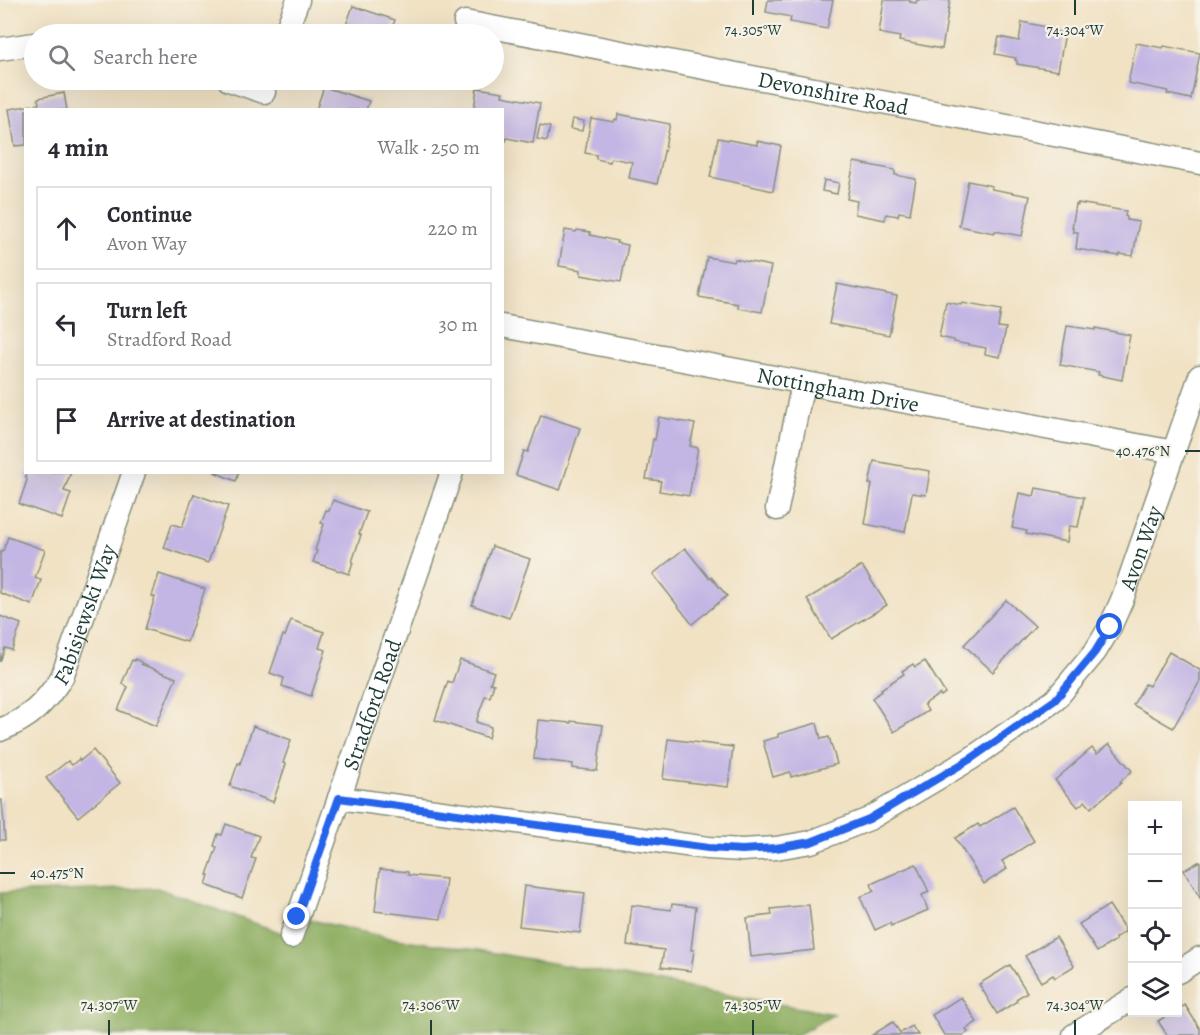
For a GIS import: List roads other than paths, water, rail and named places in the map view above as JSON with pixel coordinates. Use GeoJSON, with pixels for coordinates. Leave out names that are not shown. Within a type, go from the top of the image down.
{"type":"FeatureCollection","features":[{"type":"Feature","properties":{"kind":"street"},"geometry":{"type":"LineString","coordinates":[[289,24],[298,0]]}},
{"type":"Feature","properties":{"kind":"street","name":"Devonshire Road"},"geometry":{"type":"LineString","coordinates":[[465,22],[475,24]]}},
{"type":"Feature","properties":{"kind":"street","name":"Devonshire Road"},"geometry":{"type":"LineString","coordinates":[[504,29],[1200,163]]}},
{"type":"Feature","properties":{"kind":"street"},"geometry":{"type":"LineString","coordinates":[[0,49],[24,45]]}},
{"type":"Feature","properties":{"kind":"street","name":"Nottingham Drive"},"geometry":{"type":"LineString","coordinates":[[504,326],[1174,452]]}},
{"type":"Feature","properties":{"kind":"street","name":"Avon Way"},"geometry":{"type":"LineString","coordinates":[[339,798],[708,848],[742,850],[776,848],[811,842],[869,819],[972,758],[1055,700],[1095,652],[1122,600],[1200,376]]}},
{"type":"Feature","properties":{"kind":"street"},"geometry":{"type":"LineString","coordinates":[[777,509],[803,383]]}},
{"type":"Feature","properties":{"kind":"street","name":"Fabisjewski Way"},"geometry":{"type":"LineString","coordinates":[[0,730],[32,712],[49,696],[62,677],[133,474]]}},
{"type":"Feature","properties":{"kind":"street","name":"Stradford Road"},"geometry":{"type":"LineString","coordinates":[[291,936],[451,474]]}},
{"type":"Feature","properties":{"kind":"street"},"geometry":{"type":"LineString","coordinates":[[1182,969],[1200,958]]}},
{"type":"Feature","properties":{"kind":"street"},"geometry":{"type":"LineString","coordinates":[[1087,1032],[1128,1002]]}}]}
